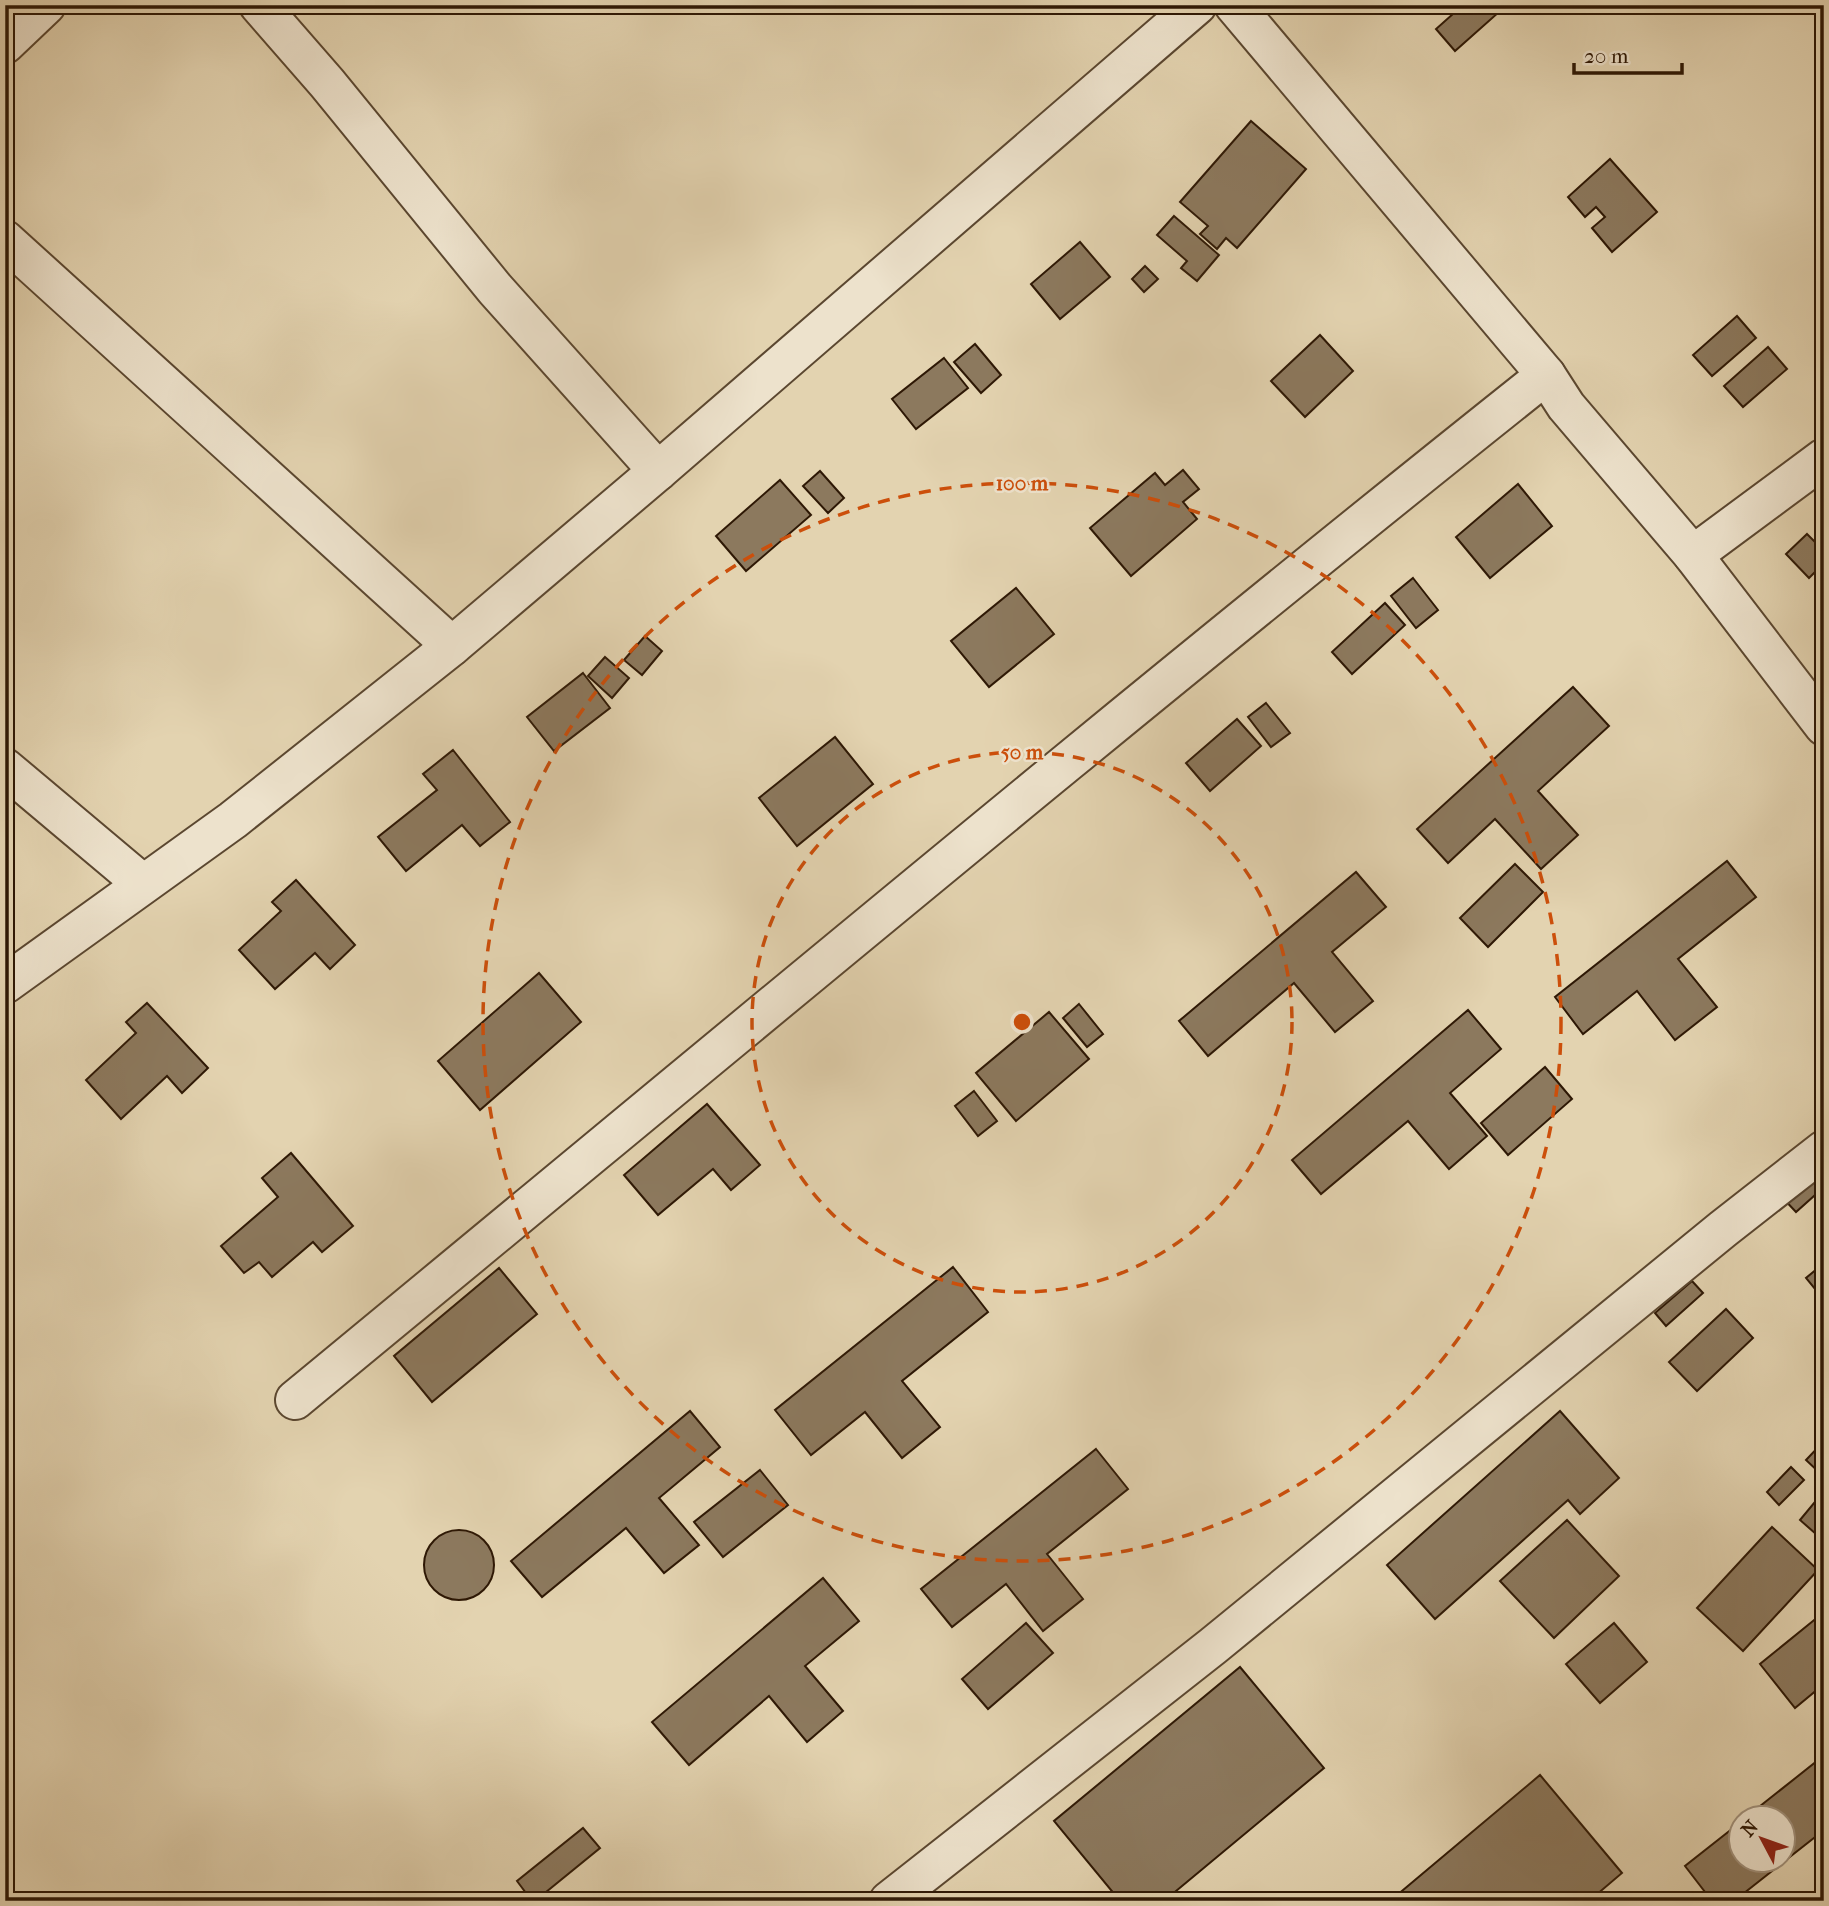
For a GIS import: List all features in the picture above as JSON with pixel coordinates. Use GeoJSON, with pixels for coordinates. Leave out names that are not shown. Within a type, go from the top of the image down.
{"type":"FeatureCollection","features":[{"type":"Feature","properties":{"kind":"street"},"geometry":{"type":"LineString","coordinates":[[5,44],[46,5]]}},
{"type":"Feature","properties":{"kind":"street"},"geometry":{"type":"LineString","coordinates":[[259,5],[327,83],[495,289],[658,471]]}},
{"type":"Feature","properties":{"kind":"street"},"geometry":{"type":"LineString","coordinates":[[5,984],[233,820],[452,646],[1197,5]]}},
{"type":"Feature","properties":{"kind":"street"},"geometry":{"type":"LineString","coordinates":[[1234,5],[1546,375],[1566,406],[1693,555],[1824,726]]}},
{"type":"Feature","properties":{"kind":"street"},"geometry":{"type":"LineString","coordinates":[[5,240],[452,646]]}},
{"type":"Feature","properties":{"kind":"street"},"geometry":{"type":"LineString","coordinates":[[295,1399],[1010,810],[1546,375]]}},
{"type":"Feature","properties":{"kind":"street"},"geometry":{"type":"LineString","coordinates":[[1693,555],[1824,458]]}},
{"type":"Feature","properties":{"kind":"street"},"geometry":{"type":"LineString","coordinates":[[5,768],[143,884]]}},
{"type":"Feature","properties":{"kind":"street"},"geometry":{"type":"LineString","coordinates":[[889,1901],[1213,1646],[1723,1229],[1824,1150]]}},
{"type":"Feature","properties":{"kind":"building"},"geometry":{"type":"Polygon","coordinates":[[[1463,5],[1493,5],[1499,12],[1455,51],[1436,29],[1463,5]]]}},
{"type":"Feature","properties":{"kind":"building"},"geometry":{"type":"Polygon","coordinates":[[[1251,121],[1306,169],[1237,248],[1226,238],[1217,249],[1200,234],[1208,226],[1180,202],[1251,121]]]}},
{"type":"Feature","properties":{"kind":"building"},"geometry":{"type":"Polygon","coordinates":[[[1610,159],[1657,212],[1612,252],[1592,228],[1605,217],[1596,207],[1585,217],[1568,197],[1610,159]]]}},
{"type":"Feature","properties":{"kind":"building"},"geometry":{"type":"Polygon","coordinates":[[[1174,216],[1219,255],[1197,281],[1181,268],[1187,261],[1157,235],[1174,216]]]}},
{"type":"Feature","properties":{"kind":"building"},"geometry":{"type":"Polygon","coordinates":[[[1080,242],[1110,277],[1060,319],[1031,284],[1080,242]]]}},
{"type":"Feature","properties":{"kind":"building"},"geometry":{"type":"Polygon","coordinates":[[[1145,266],[1158,279],[1144,292],[1132,279],[1145,266]]]}},
{"type":"Feature","properties":{"kind":"building"},"geometry":{"type":"Polygon","coordinates":[[[1737,316],[1756,338],[1712,376],[1693,355],[1737,316]]]}},
{"type":"Feature","properties":{"kind":"building"},"geometry":{"type":"Polygon","coordinates":[[[1320,335],[1353,371],[1305,417],[1271,381],[1320,335]]]}},
{"type":"Feature","properties":{"kind":"building"},"geometry":{"type":"Polygon","coordinates":[[[975,344],[1001,375],[981,393],[954,362],[975,344]]]}},
{"type":"Feature","properties":{"kind":"building"},"geometry":{"type":"Polygon","coordinates":[[[1768,347],[1787,369],[1743,407],[1724,386],[1768,347]]]}},
{"type":"Feature","properties":{"kind":"building"},"geometry":{"type":"Polygon","coordinates":[[[944,358],[968,388],[916,429],[892,399],[944,358]]]}},
{"type":"Feature","properties":{"kind":"building"},"geometry":{"type":"Polygon","coordinates":[[[1183,470],[1199,489],[1183,502],[1197,519],[1131,576],[1090,528],[1155,473],[1165,485],[1183,470]]]}},
{"type":"Feature","properties":{"kind":"building"},"geometry":{"type":"Polygon","coordinates":[[[820,471],[844,498],[828,513],[803,486],[820,471]]]}},
{"type":"Feature","properties":{"kind":"building"},"geometry":{"type":"Polygon","coordinates":[[[780,480],[811,515],[746,571],[716,536],[780,480]]]}},
{"type":"Feature","properties":{"kind":"building"},"geometry":{"type":"Polygon","coordinates":[[[1518,484],[1552,526],[1490,578],[1456,537],[1518,484]]]}},
{"type":"Feature","properties":{"kind":"building"},"geometry":{"type":"Polygon","coordinates":[[[1807,534],[1824,551],[1824,563],[1809,578],[1786,554],[1807,534]]]}},
{"type":"Feature","properties":{"kind":"building"},"geometry":{"type":"Polygon","coordinates":[[[1413,578],[1438,610],[1416,628],[1391,596],[1413,578]]]}},
{"type":"Feature","properties":{"kind":"building"},"geometry":{"type":"Polygon","coordinates":[[[1016,588],[1054,634],[989,687],[951,641],[1016,588]]]}},
{"type":"Feature","properties":{"kind":"building"},"geometry":{"type":"Polygon","coordinates":[[[1385,603],[1405,625],[1352,674],[1332,652],[1385,603]]]}},
{"type":"Feature","properties":{"kind":"building"},"geometry":{"type":"Polygon","coordinates":[[[645,636],[662,651],[642,675],[624,660],[645,636]]]}},
{"type":"Feature","properties":{"kind":"building"},"geometry":{"type":"Polygon","coordinates":[[[605,657],[629,678],[612,698],[588,676],[605,657]]]}},
{"type":"Feature","properties":{"kind":"building"},"geometry":{"type":"Polygon","coordinates":[[[583,673],[610,708],[554,751],[527,717],[583,673]]]}},
{"type":"Feature","properties":{"kind":"building"},"geometry":{"type":"Polygon","coordinates":[[[1573,687],[1609,726],[1538,791],[1578,835],[1541,869],[1495,819],[1448,863],[1417,829],[1573,687]]]}},
{"type":"Feature","properties":{"kind":"building"},"geometry":{"type":"Polygon","coordinates":[[[1266,703],[1290,733],[1271,747],[1248,717],[1266,703]]]}},
{"type":"Feature","properties":{"kind":"building"},"geometry":{"type":"Polygon","coordinates":[[[1237,719],[1261,746],[1210,791],[1186,763],[1237,719]]]}},
{"type":"Feature","properties":{"kind":"building"},"geometry":{"type":"Polygon","coordinates":[[[835,737],[873,784],[797,846],[759,798],[835,737]]]}},
{"type":"Feature","properties":{"kind":"building"},"geometry":{"type":"Polygon","coordinates":[[[453,750],[510,822],[480,846],[462,825],[406,871],[378,837],[437,790],[423,774],[453,750]]]}},
{"type":"Feature","properties":{"kind":"building"},"geometry":{"type":"Polygon","coordinates":[[[1727,861],[1756,897],[1678,959],[1717,1007],[1675,1040],[1637,991],[1583,1034],[1555,997],[1727,861]]]}},
{"type":"Feature","properties":{"kind":"building"},"geometry":{"type":"Polygon","coordinates":[[[1515,864],[1543,892],[1488,947],[1460,918],[1515,864]]]}},
{"type":"Feature","properties":{"kind":"building"},"geometry":{"type":"Polygon","coordinates":[[[1356,872],[1386,907],[1332,952],[1373,1001],[1335,1032],[1294,983],[1208,1056],[1179,1021],[1356,872]]]}},
{"type":"Feature","properties":{"kind":"building"},"geometry":{"type":"Polygon","coordinates":[[[296,880],[355,945],[330,969],[315,953],[275,989],[239,950],[281,911],[272,902],[296,880]]]}},
{"type":"Feature","properties":{"kind":"building"},"geometry":{"type":"Polygon","coordinates":[[[539,973],[581,1022],[480,1110],[438,1061],[539,973]]]}},
{"type":"Feature","properties":{"kind":"building"},"geometry":{"type":"Polygon","coordinates":[[[147,1003],[208,1068],[182,1093],[167,1076],[121,1119],[86,1080],[136,1033],[126,1022],[147,1003]]]}},
{"type":"Feature","properties":{"kind":"building"},"geometry":{"type":"Polygon","coordinates":[[[1079,1004],[1103,1034],[1087,1047],[1063,1018],[1079,1004]]]}},
{"type":"Feature","properties":{"kind":"building"},"geometry":{"type":"Polygon","coordinates":[[[1468,1010],[1501,1049],[1450,1093],[1487,1136],[1449,1169],[1408,1121],[1321,1194],[1292,1160],[1468,1010]]]}},
{"type":"Feature","properties":{"kind":"building"},"geometry":{"type":"Polygon","coordinates":[[[1049,1012],[1089,1059],[1016,1121],[976,1073],[1049,1012]]]}},
{"type":"Feature","properties":{"kind":"building"},"geometry":{"type":"Polygon","coordinates":[[[1545,1067],[1572,1099],[1508,1155],[1481,1123],[1545,1067]]]}},
{"type":"Feature","properties":{"kind":"building"},"geometry":{"type":"Polygon","coordinates":[[[974,1091],[997,1121],[978,1136],[955,1106],[974,1091]]]}},
{"type":"Feature","properties":{"kind":"building"},"geometry":{"type":"Polygon","coordinates":[[[707,1104],[760,1165],[731,1190],[713,1169],[658,1215],[624,1175],[707,1104]]]}},
{"type":"Feature","properties":{"kind":"building"},"geometry":{"type":"Polygon","coordinates":[[[291,1153],[353,1226],[322,1252],[313,1242],[272,1277],[259,1262],[244,1273],[221,1246],[278,1197],[262,1178],[291,1153]]]}},
{"type":"Feature","properties":{"kind":"building"},"geometry":{"type":"Polygon","coordinates":[[[1824,1157],[1824,1187],[1796,1212],[1781,1196],[1824,1157]]]}},
{"type":"Feature","properties":{"kind":"building"},"geometry":{"type":"Polygon","coordinates":[[[1824,1263],[1824,1300],[1806,1278],[1824,1263]]]}},
{"type":"Feature","properties":{"kind":"building"},"geometry":{"type":"Polygon","coordinates":[[[953,1267],[988,1312],[902,1381],[940,1427],[902,1458],[865,1412],[811,1455],[775,1410],[953,1267]]]}},
{"type":"Feature","properties":{"kind":"building"},"geometry":{"type":"Polygon","coordinates":[[[499,1268],[537,1314],[432,1402],[394,1356],[499,1268]]]}},
{"type":"Feature","properties":{"kind":"building"},"geometry":{"type":"Polygon","coordinates":[[[1692,1281],[1703,1293],[1666,1326],[1655,1313],[1692,1281]]]}},
{"type":"Feature","properties":{"kind":"building"},"geometry":{"type":"Polygon","coordinates":[[[1726,1309],[1753,1338],[1697,1391],[1669,1362],[1726,1309]]]}},
{"type":"Feature","properties":{"kind":"building"},"geometry":{"type":"Polygon","coordinates":[[[690,1411],[720,1447],[659,1498],[699,1545],[664,1573],[626,1528],[542,1597],[511,1561],[690,1411]]]}},
{"type":"Feature","properties":{"kind":"building"},"geometry":{"type":"Polygon","coordinates":[[[1560,1411],[1619,1478],[1580,1514],[1568,1500],[1435,1619],[1387,1565],[1560,1411]]]}},
{"type":"Feature","properties":{"kind":"building"},"geometry":{"type":"Polygon","coordinates":[[[1824,1441],[1824,1476],[1823,1476],[1806,1460],[1824,1441]]]}},
{"type":"Feature","properties":{"kind":"building"},"geometry":{"type":"Polygon","coordinates":[[[1096,1449],[1128,1489],[1047,1554],[1083,1599],[1043,1631],[1006,1584],[952,1627],[921,1589],[1096,1449]]]}},
{"type":"Feature","properties":{"kind":"building"},"geometry":{"type":"Polygon","coordinates":[[[1791,1467],[1804,1480],[1779,1505],[1767,1492],[1791,1467]]]}},
{"type":"Feature","properties":{"kind":"building"},"geometry":{"type":"Polygon","coordinates":[[[760,1470],[788,1505],[723,1557],[694,1522],[760,1470]]]}},
{"type":"Feature","properties":{"kind":"building"},"geometry":{"type":"Polygon","coordinates":[[[1819,1497],[1824,1500],[1824,1541],[1800,1520],[1819,1497]]]}},
{"type":"Feature","properties":{"kind":"building"},"geometry":{"type":"Polygon","coordinates":[[[1567,1520],[1619,1576],[1554,1638],[1500,1581],[1567,1520]]]}},
{"type":"Feature","properties":{"kind":"building"},"geometry":{"type":"Polygon","coordinates":[[[1772,1527],[1818,1570],[1743,1651],[1697,1608],[1772,1527]]]}},
{"type":"Feature","properties":{"kind":"building"},"geometry":{"type":"Polygon","coordinates":[[[466,1530],[479,1536],[488,1545],[492,1551],[492,1579],[484,1590],[473,1598],[452,1600],[434,1590],[426,1579],[424,1558],[434,1540],[445,1532],[466,1530]]]}},
{"type":"Feature","properties":{"kind":"building"},"geometry":{"type":"Polygon","coordinates":[[[823,1578],[859,1621],[805,1666],[843,1711],[807,1742],[769,1696],[689,1765],[652,1722],[823,1578]]]}},
{"type":"Feature","properties":{"kind":"building"},"geometry":{"type":"Polygon","coordinates":[[[1824,1612],[1824,1684],[1795,1708],[1760,1664],[1824,1612]]]}},
{"type":"Feature","properties":{"kind":"building"},"geometry":{"type":"Polygon","coordinates":[[[1026,1623],[1053,1653],[988,1709],[962,1679],[1026,1623]]]}},
{"type":"Feature","properties":{"kind":"building"},"geometry":{"type":"Polygon","coordinates":[[[1614,1623],[1647,1662],[1600,1703],[1566,1664],[1614,1623]]]}},
{"type":"Feature","properties":{"kind":"building"},"geometry":{"type":"Polygon","coordinates":[[[1240,1667],[1324,1768],[1164,1901],[1120,1901],[1054,1821],[1240,1667]]]}},
{"type":"Feature","properties":{"kind":"building"},"geometry":{"type":"Polygon","coordinates":[[[1817,1761],[1824,1770],[1824,1830],[1798,1851],[1798,1804],[1763,1804],[1817,1761]]]}},
{"type":"Feature","properties":{"kind":"building"},"geometry":{"type":"Polygon","coordinates":[[[1540,1775],[1622,1873],[1589,1901],[1390,1901],[1540,1775]]]}},
{"type":"Feature","properties":{"kind":"building"},"geometry":{"type":"Polygon","coordinates":[[[583,1828],[600,1848],[532,1901],[517,1881],[583,1828]]]}},
{"type":"Feature","properties":{"kind":"building"},"geometry":{"type":"Polygon","coordinates":[[[1728,1832],[1728,1874],[1768,1874],[1734,1901],[1712,1901],[1685,1866],[1728,1832]]]}},
{"type":"Feature","properties":{"kind":"building"},"geometry":{"type":"Polygon","coordinates":[[[1824,1886],[1824,1901],[1806,1901],[1824,1886]]]}}]}
